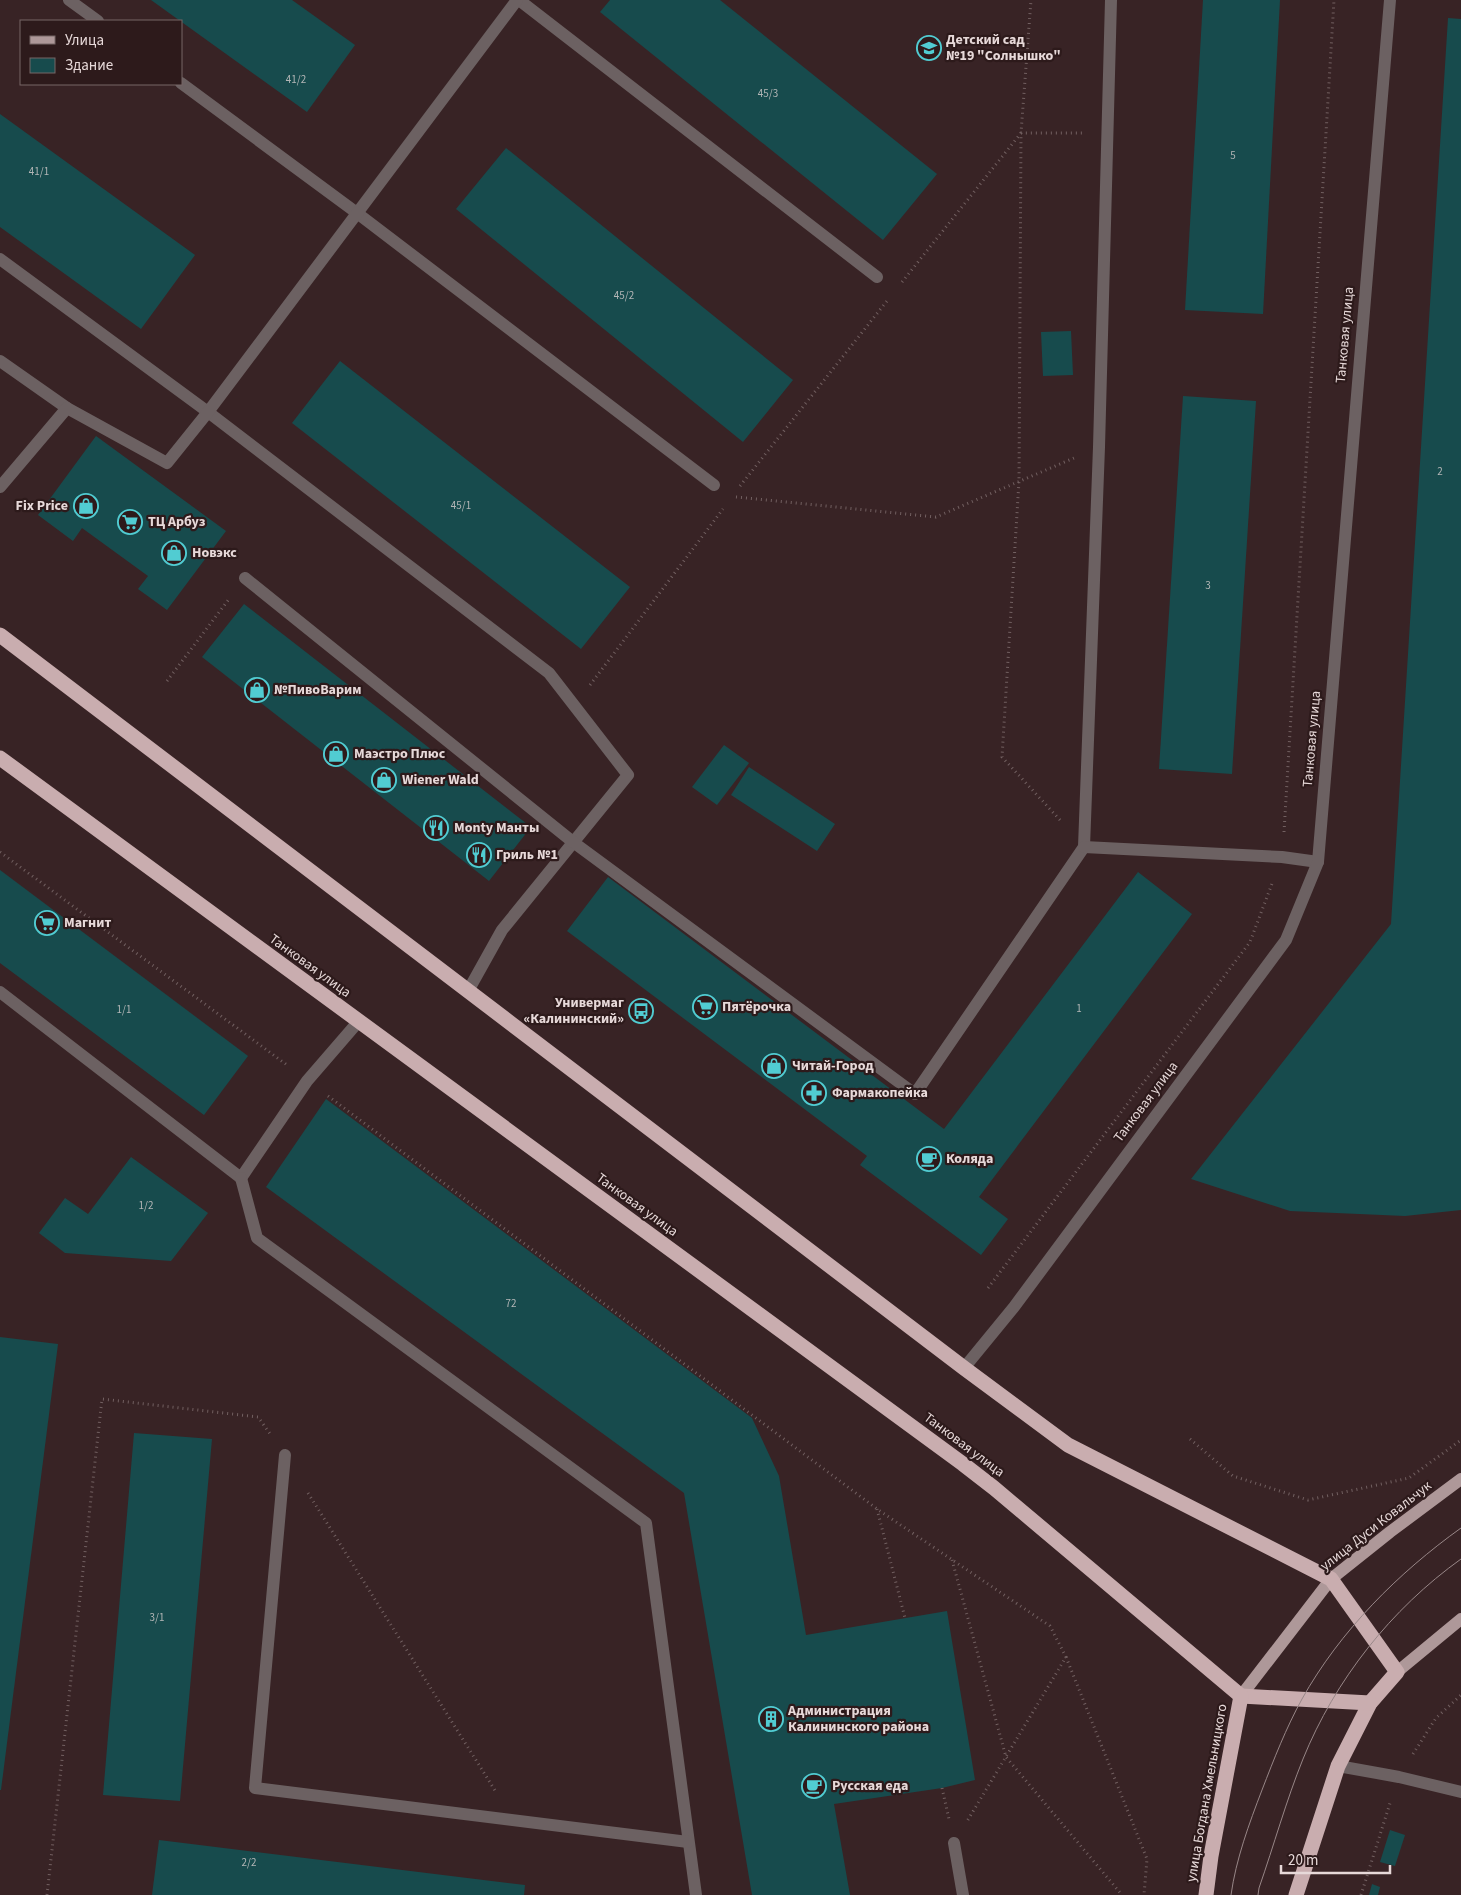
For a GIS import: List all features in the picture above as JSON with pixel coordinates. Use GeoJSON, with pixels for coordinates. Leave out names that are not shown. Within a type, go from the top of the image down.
{"type":"FeatureCollection","features":[{"type":"Feature","properties":{"kind":"highway"},"geometry":{"type":"LineString","coordinates":[[0,635],[1068,1445],[1331,1579],[1397,1672],[1370,1703],[1338,1766],[1296,1895]]}},
{"type":"Feature","properties":{"kind":"highway","name":"Танковая улица"},"geometry":{"type":"LineString","coordinates":[[0,758],[963,1464],[1241,1696]]}},
{"type":"Feature","properties":{"kind":"highway"},"geometry":{"type":"LineString","coordinates":[[1241,1696],[1370,1703]]}},
{"type":"Feature","properties":{"kind":"highway","name":"улица Богдана Хмельницкого"},"geometry":{"type":"LineString","coordinates":[[1206,1895],[1211,1856],[1241,1696]]}},
{"type":"Feature","properties":{"kind":"main road","name":"улица Дуси Ковальчук"},"geometry":{"type":"LineString","coordinates":[[1241,1696],[1331,1579],[1390,1532],[1461,1480]]}},
{"type":"Feature","properties":{"kind":"main road"},"geometry":{"type":"LineString","coordinates":[[1397,1672],[1461,1619]]}},
{"type":"Feature","properties":{"kind":"street"},"geometry":{"type":"LineString","coordinates":[[69,0],[97,20]]}},
{"type":"Feature","properties":{"kind":"street"},"geometry":{"type":"LineString","coordinates":[[0,361],[67,408],[167,463],[208,412],[518,0],[877,277]]}},
{"type":"Feature","properties":{"kind":"street"},"geometry":{"type":"LineString","coordinates":[[245,578],[574,842],[915,1094],[1084,847],[1099,447],[1111,0]]}},
{"type":"Feature","properties":{"kind":"street","name":"Танковая улица"},"geometry":{"type":"LineString","coordinates":[[964,1368],[1014,1307],[1286,940],[1318,862],[1390,0]]}},
{"type":"Feature","properties":{"kind":"street"},"geometry":{"type":"LineString","coordinates":[[182,83],[358,212],[714,485]]}},
{"type":"Feature","properties":{"kind":"street"},"geometry":{"type":"LineString","coordinates":[[0,259],[208,412],[549,673],[628,775],[502,930],[468,991]]}},
{"type":"Feature","properties":{"kind":"street"},"geometry":{"type":"LineString","coordinates":[[0,487],[67,408]]}},
{"type":"Feature","properties":{"kind":"street"},"geometry":{"type":"LineString","coordinates":[[1084,847],[1282,856],[1318,862]]}},
{"type":"Feature","properties":{"kind":"street"},"geometry":{"type":"LineString","coordinates":[[0,992],[241,1178],[257,1238],[646,1523],[696,1895]]}},
{"type":"Feature","properties":{"kind":"street"},"geometry":{"type":"LineString","coordinates":[[241,1178],[307,1081],[358,1022]]}},
{"type":"Feature","properties":{"kind":"street"},"geometry":{"type":"LineString","coordinates":[[284,1455],[254,1788],[688,1842]]}},
{"type":"Feature","properties":{"kind":"street"},"geometry":{"type":"LineString","coordinates":[[1338,1766],[1399,1777],[1461,1792]]}},
{"type":"Feature","properties":{"kind":"street"},"geometry":{"type":"LineString","coordinates":[[954,1843],[963,1895]]}},
{"type":"Feature","properties":{"kind":"path"},"geometry":{"type":"LineString","coordinates":[[1030,0],[1021,133],[1019,481],[1002,757],[1084,847]]}},
{"type":"Feature","properties":{"kind":"path"},"geometry":{"type":"LineString","coordinates":[[988,1288],[1250,942],[1282,856],[1334,0]]}},
{"type":"Feature","properties":{"kind":"path"},"geometry":{"type":"LineString","coordinates":[[1021,133],[1108,133]]}},
{"type":"Feature","properties":{"kind":"path"},"geometry":{"type":"LineString","coordinates":[[902,282],[1021,133]]}},
{"type":"Feature","properties":{"kind":"path"},"geometry":{"type":"LineString","coordinates":[[574,706],[732,497],[890,297]]}},
{"type":"Feature","properties":{"kind":"path"},"geometry":{"type":"LineString","coordinates":[[714,485],[732,497],[936,517],[1099,447]]}},
{"type":"Feature","properties":{"kind":"path"},"geometry":{"type":"LineString","coordinates":[[167,681],[245,578]]}},
{"type":"Feature","properties":{"kind":"path"},"geometry":{"type":"LineString","coordinates":[[0,852],[271,1054]]}},
{"type":"Feature","properties":{"kind":"path"},"geometry":{"type":"LineString","coordinates":[[307,1081],[877,1508],[1050,1626],[1066,1657],[1147,1858],[1144,1895]]}},
{"type":"Feature","properties":{"kind":"path"},"geometry":{"type":"LineString","coordinates":[[47,1895],[102,1399],[258,1417],[284,1455],[514,1820]]}},
{"type":"Feature","properties":{"kind":"path"},"geometry":{"type":"LineString","coordinates":[[1190,1439],[1233,1476],[1308,1500],[1409,1478],[1461,1440]]}},
{"type":"Feature","properties":{"kind":"path"},"geometry":{"type":"LineString","coordinates":[[877,1508],[905,1618]]}},
{"type":"Feature","properties":{"kind":"path"},"geometry":{"type":"LineString","coordinates":[[952,1560],[1006,1757],[1122,1895]]}},
{"type":"Feature","properties":{"kind":"path"},"geometry":{"type":"LineString","coordinates":[[954,1843],[1066,1657]]}},
{"type":"Feature","properties":{"kind":"path"},"geometry":{"type":"LineString","coordinates":[[942,1788],[954,1843]]}},
{"type":"Feature","properties":{"kind":"building"},"geometry":{"type":"Polygon","coordinates":[[[151,0],[292,0],[355,45],[307,112],[182,22],[182,20],[179,20],[151,0]]]}},
{"type":"Feature","properties":{"kind":"building"},"geometry":{"type":"Polygon","coordinates":[[[610,0],[720,0],[937,174],[883,240],[600,12],[610,0]]]}},
{"type":"Feature","properties":{"kind":"building"},"geometry":{"type":"Polygon","coordinates":[[[1203,0],[1280,0],[1263,314],[1185,310],[1203,0]]]}},
{"type":"Feature","properties":{"kind":"building"},"geometry":{"type":"Polygon","coordinates":[[[1448,18],[1461,19],[1461,1210],[1405,1216],[1290,1211],[1191,1179],[1391,924],[1448,18]]]}},
{"type":"Feature","properties":{"kind":"building"},"geometry":{"type":"Polygon","coordinates":[[[0,114],[195,255],[141,329],[0,227],[0,114]]]}},
{"type":"Feature","properties":{"kind":"building"},"geometry":{"type":"Polygon","coordinates":[[[506,148],[793,380],[743,442],[456,209],[506,148]]]}},
{"type":"Feature","properties":{"kind":"building"},"geometry":{"type":"Polygon","coordinates":[[[1071,331],[1073,375],[1043,376],[1041,332],[1071,331]]]}},
{"type":"Feature","properties":{"kind":"building"},"geometry":{"type":"Polygon","coordinates":[[[340,361],[630,587],[581,649],[292,423],[340,361]]]}},
{"type":"Feature","properties":{"kind":"building"},"geometry":{"type":"Polygon","coordinates":[[[1183,396],[1256,401],[1232,774],[1159,769],[1183,396]]]}},
{"type":"Feature","properties":{"kind":"building","name":"ТЦ Арбуз"},"geometry":{"type":"Polygon","coordinates":[[[96,436],[226,531],[167,610],[138,589],[148,576],[82,528],[73,541],[38,515],[96,436]]]}},
{"type":"Feature","properties":{"kind":"building"},"geometry":{"type":"Polygon","coordinates":[[[244,604],[531,827],[489,881],[202,657],[244,604]]]}},
{"type":"Feature","properties":{"kind":"building"},"geometry":{"type":"Polygon","coordinates":[[[724,745],[749,763],[717,805],[692,787],[724,745]]]}},
{"type":"Feature","properties":{"kind":"building"},"geometry":{"type":"Polygon","coordinates":[[[749,767],[835,824],[817,851],[731,795],[749,767]]]}},
{"type":"Feature","properties":{"kind":"building"},"geometry":{"type":"Polygon","coordinates":[[[0,870],[248,1056],[204,1115],[0,963],[0,870]]]}},
{"type":"Feature","properties":{"kind":"building"},"geometry":{"type":"Polygon","coordinates":[[[1138,872],[1192,914],[979,1197],[1008,1219],[981,1255],[860,1165],[867,1156],[567,931],[608,877],[944,1129],[1138,872]]]}},
{"type":"Feature","properties":{"kind":"building"},"geometry":{"type":"Polygon","coordinates":[[[326,1099],[752,1418],[779,1476],[806,1635],[947,1611],[975,1780],[942,1788],[834,1804],[850,1895],[752,1895],[684,1493],[266,1187],[326,1099]]]}},
{"type":"Feature","properties":{"kind":"building"},"geometry":{"type":"Polygon","coordinates":[[[131,1157],[208,1213],[171,1261],[65,1253],[39,1233],[65,1198],[88,1214],[131,1157]]]}},
{"type":"Feature","properties":{"kind":"building"},"geometry":{"type":"Polygon","coordinates":[[[0,1337],[58,1344],[1,1790],[0,1790],[0,1337]]]}},
{"type":"Feature","properties":{"kind":"building"},"geometry":{"type":"Polygon","coordinates":[[[134,1433],[212,1439],[180,1801],[103,1795],[134,1433]]]}},
{"type":"Feature","properties":{"kind":"building"},"geometry":{"type":"Polygon","coordinates":[[[1390,1830],[1405,1835],[1395,1866],[1380,1862],[1390,1830]]]}},
{"type":"Feature","properties":{"kind":"building"},"geometry":{"type":"Polygon","coordinates":[[[159,1840],[525,1885],[524,1895],[152,1895],[159,1840]]]}},
{"type":"Feature","properties":{"kind":"building"},"geometry":{"type":"Polygon","coordinates":[[[1372,1884],[1380,1887],[1378,1895],[1369,1895],[1372,1884]]]}},
{"type":"Feature","properties":{"kind":"tram line"},"geometry":{"type":"LineString","coordinates":[[1231,1895],[1236,1868],[1252,1816],[1280,1744],[1302,1699],[1317,1674],[1352,1627],[1372,1605],[1415,1564],[1461,1528]]}},
{"type":"Feature","properties":{"kind":"tram line"},"geometry":{"type":"LineString","coordinates":[[1258,1895],[1303,1759],[1331,1701],[1368,1648],[1389,1623],[1411,1600],[1461,1559]]}},
{"type":"Feature","properties":{"kind":"place","name":"Детский сад №19 \"Солнышко\""},"geometry":{"type":"Point","coordinates":[929,48]}},
{"type":"Feature","properties":{"kind":"place","name":"Fix Price"},"geometry":{"type":"Point","coordinates":[86,506]}},
{"type":"Feature","properties":{"kind":"place","name":"ТЦ Арбуз"},"geometry":{"type":"Point","coordinates":[130,522]}},
{"type":"Feature","properties":{"kind":"place","name":"Новэкс"},"geometry":{"type":"Point","coordinates":[174,553]}},
{"type":"Feature","properties":{"kind":"place","name":"№ПивоВарим"},"geometry":{"type":"Point","coordinates":[257,690]}},
{"type":"Feature","properties":{"kind":"place","name":"Маэстро Плюс"},"geometry":{"type":"Point","coordinates":[336,754]}},
{"type":"Feature","properties":{"kind":"place","name":"Wiener Wald"},"geometry":{"type":"Point","coordinates":[384,780]}},
{"type":"Feature","properties":{"kind":"place","name":"Monty Манты"},"geometry":{"type":"Point","coordinates":[436,828]}},
{"type":"Feature","properties":{"kind":"place","name":"Гриль №1"},"geometry":{"type":"Point","coordinates":[479,855]}},
{"type":"Feature","properties":{"kind":"place","name":"Магнит"},"geometry":{"type":"Point","coordinates":[47,923]}},
{"type":"Feature","properties":{"kind":"place","name":"Пятёрочка"},"geometry":{"type":"Point","coordinates":[705,1007]}},
{"type":"Feature","properties":{"kind":"place","name":"Универмаг «Калининский»"},"geometry":{"type":"Point","coordinates":[641,1011]}},
{"type":"Feature","properties":{"kind":"place","name":"Читай-Город"},"geometry":{"type":"Point","coordinates":[774,1066]}},
{"type":"Feature","properties":{"kind":"place","name":"Фармакопейка"},"geometry":{"type":"Point","coordinates":[814,1093]}},
{"type":"Feature","properties":{"kind":"place","name":"Коляда"},"geometry":{"type":"Point","coordinates":[929,1159]}},
{"type":"Feature","properties":{"kind":"place","name":"Администрация Калининского района"},"geometry":{"type":"Point","coordinates":[771,1719]}},
{"type":"Feature","properties":{"kind":"place","name":"Русская еда"},"geometry":{"type":"Point","coordinates":[814,1786]}}]}
